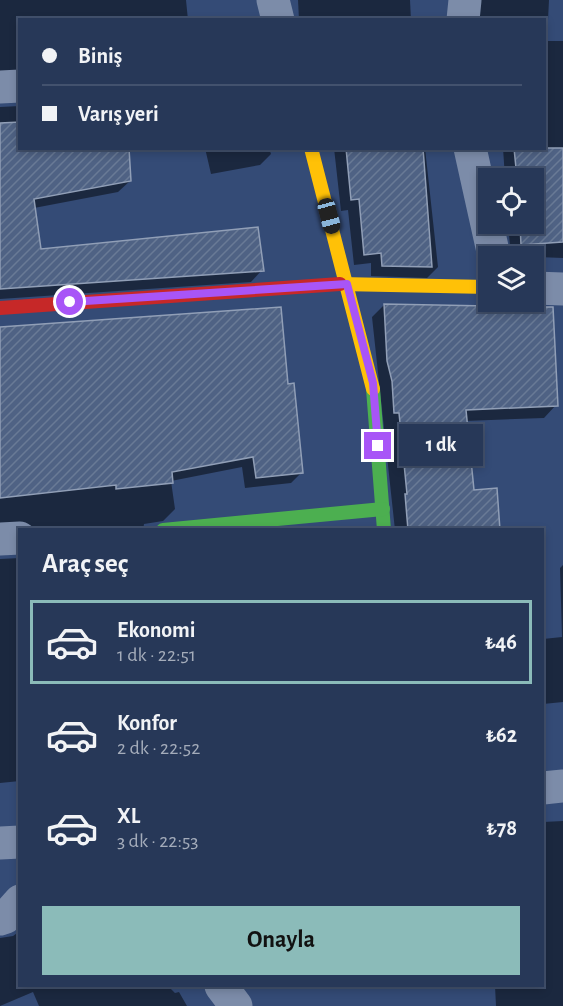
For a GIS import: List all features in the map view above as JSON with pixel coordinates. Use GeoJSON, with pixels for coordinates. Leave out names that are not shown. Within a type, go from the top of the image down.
{"type":"FeatureCollection","features":[{"type":"Feature","properties":{"kind":"street"},"geometry":{"type":"LineString","coordinates":[[273,0],[278,18]]}},
{"type":"Feature","properties":{"kind":"street"},"geometry":{"type":"LineString","coordinates":[[464,18],[465,0]]}},
{"type":"Feature","properties":{"kind":"street"},"geometry":{"type":"LineString","coordinates":[[0,87],[18,86]]}},
{"type":"Feature","properties":{"kind":"street"},"geometry":{"type":"LineString","coordinates":[[312,150],[373,383],[384,528]]}},
{"type":"Feature","properties":{"kind":"street"},"geometry":{"type":"LineString","coordinates":[[470,150],[492,246]]}},
{"type":"Feature","properties":{"kind":"street"},"geometry":{"type":"LineString","coordinates":[[0,308],[347,284],[478,287]]}},
{"type":"Feature","properties":{"kind":"street"},"geometry":{"type":"LineString","coordinates":[[544,288],[563,289]]}},
{"type":"Feature","properties":{"kind":"street"},"geometry":{"type":"LineString","coordinates":[[183,528],[383,508]]}},
{"type":"Feature","properties":{"kind":"street"},"geometry":{"type":"LineString","coordinates":[[0,539],[18,538]]}},
{"type":"Feature","properties":{"kind":"street"},"geometry":{"type":"LineString","coordinates":[[544,788],[563,786]]}},
{"type":"Feature","properties":{"kind":"street"},"geometry":{"type":"LineString","coordinates":[[0,843],[18,842]]}},
{"type":"Feature","properties":{"kind":"street"},"geometry":{"type":"LineString","coordinates":[[0,919],[6,917],[18,904]]}},
{"type":"Feature","properties":{"kind":"street"},"geometry":{"type":"LineString","coordinates":[[221,987],[236,1006]]}},
{"type":"Feature","properties":{"kind":"building"},"geometry":{"type":"Polygon","coordinates":[[[18,122],[18,150],[129,150],[131,181],[34,199],[41,249],[258,227],[264,271],[0,289],[0,123],[18,122]]]}},
{"type":"Feature","properties":{"kind":"building"},"geometry":{"type":"Polygon","coordinates":[[[563,148],[563,242],[521,245],[520,234],[544,234],[544,168],[516,168],[514,150],[563,148]]]}},
{"type":"Feature","properties":{"kind":"building"},"geometry":{"type":"Polygon","coordinates":[[[346,150],[423,150],[432,267],[382,266],[381,253],[364,255],[359,199],[351,200],[346,150]]]}},
{"type":"Feature","properties":{"kind":"building"},"geometry":{"type":"Polygon","coordinates":[[[384,304],[478,306],[478,312],[544,312],[544,307],[553,307],[558,406],[466,410],[474,490],[497,488],[500,528],[408,528],[399,413],[394,413],[392,381],[387,361],[384,304]]]}},
{"type":"Feature","properties":{"kind":"building"},"geometry":{"type":"Polygon","coordinates":[[[281,307],[288,384],[294,383],[303,473],[256,478],[253,457],[172,472],[173,483],[116,489],[116,485],[0,498],[0,327],[281,307]]]}},
{"type":"Feature","properties":{"kind":"traffic: fast"},"geometry":{"type":"LineString","coordinates":[[373,389],[384,528]]}},
{"type":"Feature","properties":{"kind":"traffic: fast"},"geometry":{"type":"LineString","coordinates":[[184,528],[383,509]]}},
{"type":"Feature","properties":{"kind":"traffic: slow"},"geometry":{"type":"LineString","coordinates":[[312,150],[373,389]]}},
{"type":"Feature","properties":{"kind":"traffic: slow"},"geometry":{"type":"LineString","coordinates":[[340,284],[478,287]]}},
{"type":"Feature","properties":{"kind":"traffic: jam"},"geometry":{"type":"LineString","coordinates":[[0,308],[340,284]]}},
{"type":"Feature","properties":{"kind":"route"},"geometry":{"type":"LineString","coordinates":[[70,302],[347,284],[373,383],[378,446]]}}]}
